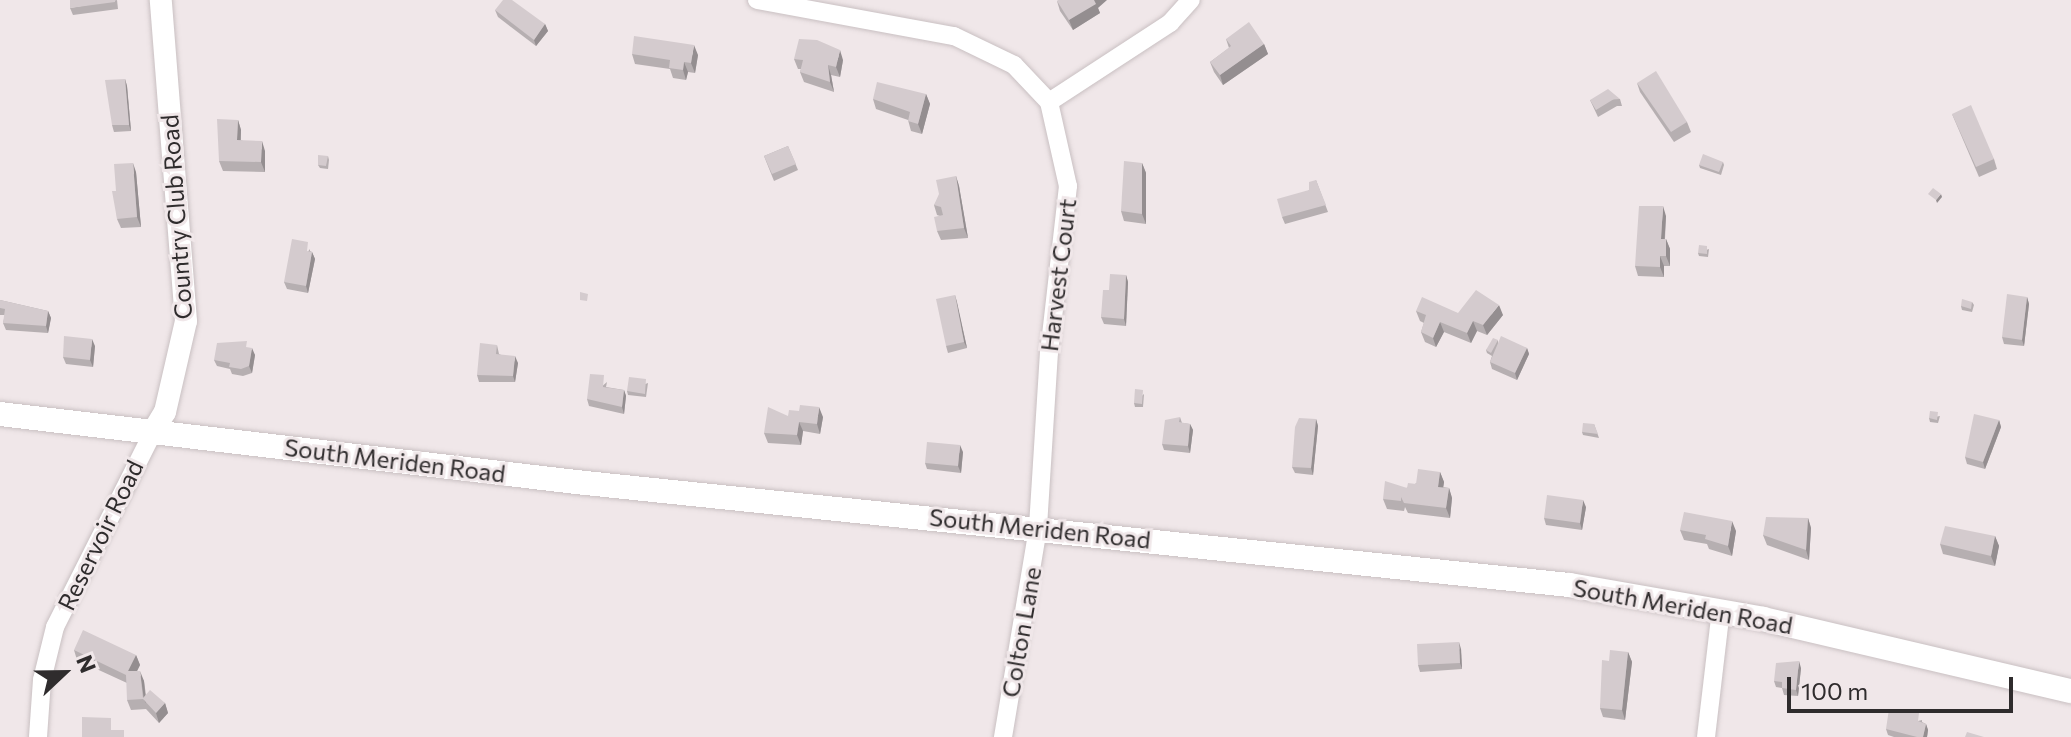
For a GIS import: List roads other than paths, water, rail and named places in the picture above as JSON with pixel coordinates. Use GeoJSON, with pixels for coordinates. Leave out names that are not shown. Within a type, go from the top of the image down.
{"type":"FeatureCollection","features":[{"type":"Feature","properties":{"kind":"main road","name":"South Meriden Road"},"geometry":{"type":"LineString","coordinates":[[0,414],[576,482],[1497,576],[1721,610],[2071,691]]}},
{"type":"Feature","properties":{"kind":"street","name":"Country Club Road"},"geometry":{"type":"LineString","coordinates":[[154,430],[165,412],[186,321],[161,0]]}},
{"type":"Feature","properties":{"kind":"street"},"geometry":{"type":"LineString","coordinates":[[757,0],[954,36],[1014,65],[1049,102],[1170,23],[1191,0]]}},
{"type":"Feature","properties":{"kind":"street","name":"Harvest Court"},"geometry":{"type":"LineString","coordinates":[[1038,528],[1049,352],[1068,186],[1049,102]]}},
{"type":"Feature","properties":{"kind":"street","name":"Reservoir Road"},"geometry":{"type":"LineString","coordinates":[[38,737],[42,680],[55,627],[154,430]]}},
{"type":"Feature","properties":{"kind":"street","name":"Colton Lane"},"geometry":{"type":"LineString","coordinates":[[1003,737],[1038,528]]}},
{"type":"Feature","properties":{"kind":"street"},"geometry":{"type":"LineString","coordinates":[[1706,737],[1721,610]]}}]}
